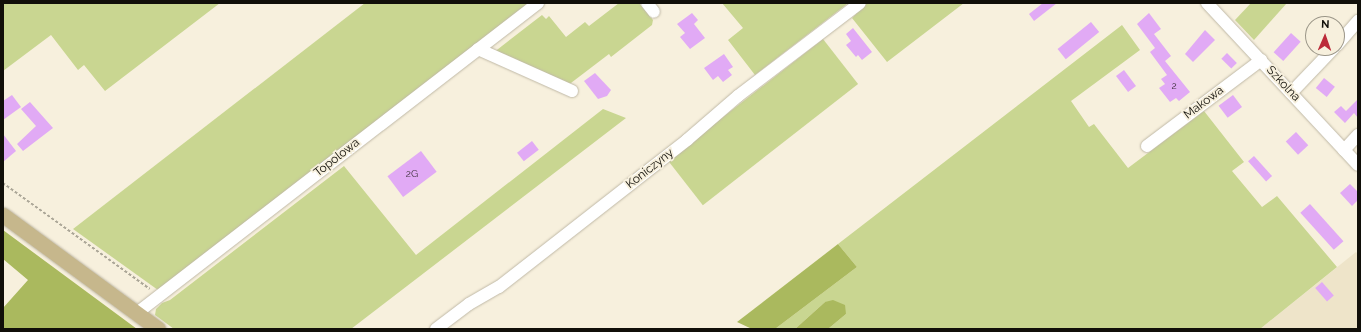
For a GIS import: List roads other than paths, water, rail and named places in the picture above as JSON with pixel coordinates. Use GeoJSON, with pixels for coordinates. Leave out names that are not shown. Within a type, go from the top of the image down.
{"type":"FeatureCollection","features":[{"type":"Feature","properties":{"kind":"main road"},"geometry":{"type":"LineString","coordinates":[[3,216],[158,329]]}},
{"type":"Feature","properties":{"kind":"street","name":"Topolowa"},"geometry":{"type":"LineString","coordinates":[[137,313],[538,3]]}},
{"type":"Feature","properties":{"kind":"street","name":"Koniczyny"},"geometry":{"type":"LineString","coordinates":[[436,329],[469,304],[499,287],[687,140],[738,96],[860,3]]}},
{"type":"Feature","properties":{"kind":"street","name":"Szkolna"},"geometry":{"type":"LineString","coordinates":[[1207,3],[1358,165]]}},
{"type":"Feature","properties":{"kind":"street"},"geometry":{"type":"LineString","coordinates":[[1345,36],[1358,21]]}},
{"type":"Feature","properties":{"kind":"street"},"geometry":{"type":"LineString","coordinates":[[478,49],[572,91]]}},
{"type":"Feature","properties":{"kind":"street"},"geometry":{"type":"LineString","coordinates":[[1291,93],[1326,56]]}},
{"type":"Feature","properties":{"kind":"street","name":"Makowa"},"geometry":{"type":"LineString","coordinates":[[1147,146],[1261,60]]}},
{"type":"Feature","properties":{"kind":"street"},"geometry":{"type":"LineString","coordinates":[[1344,150],[1358,135]]}}]}
